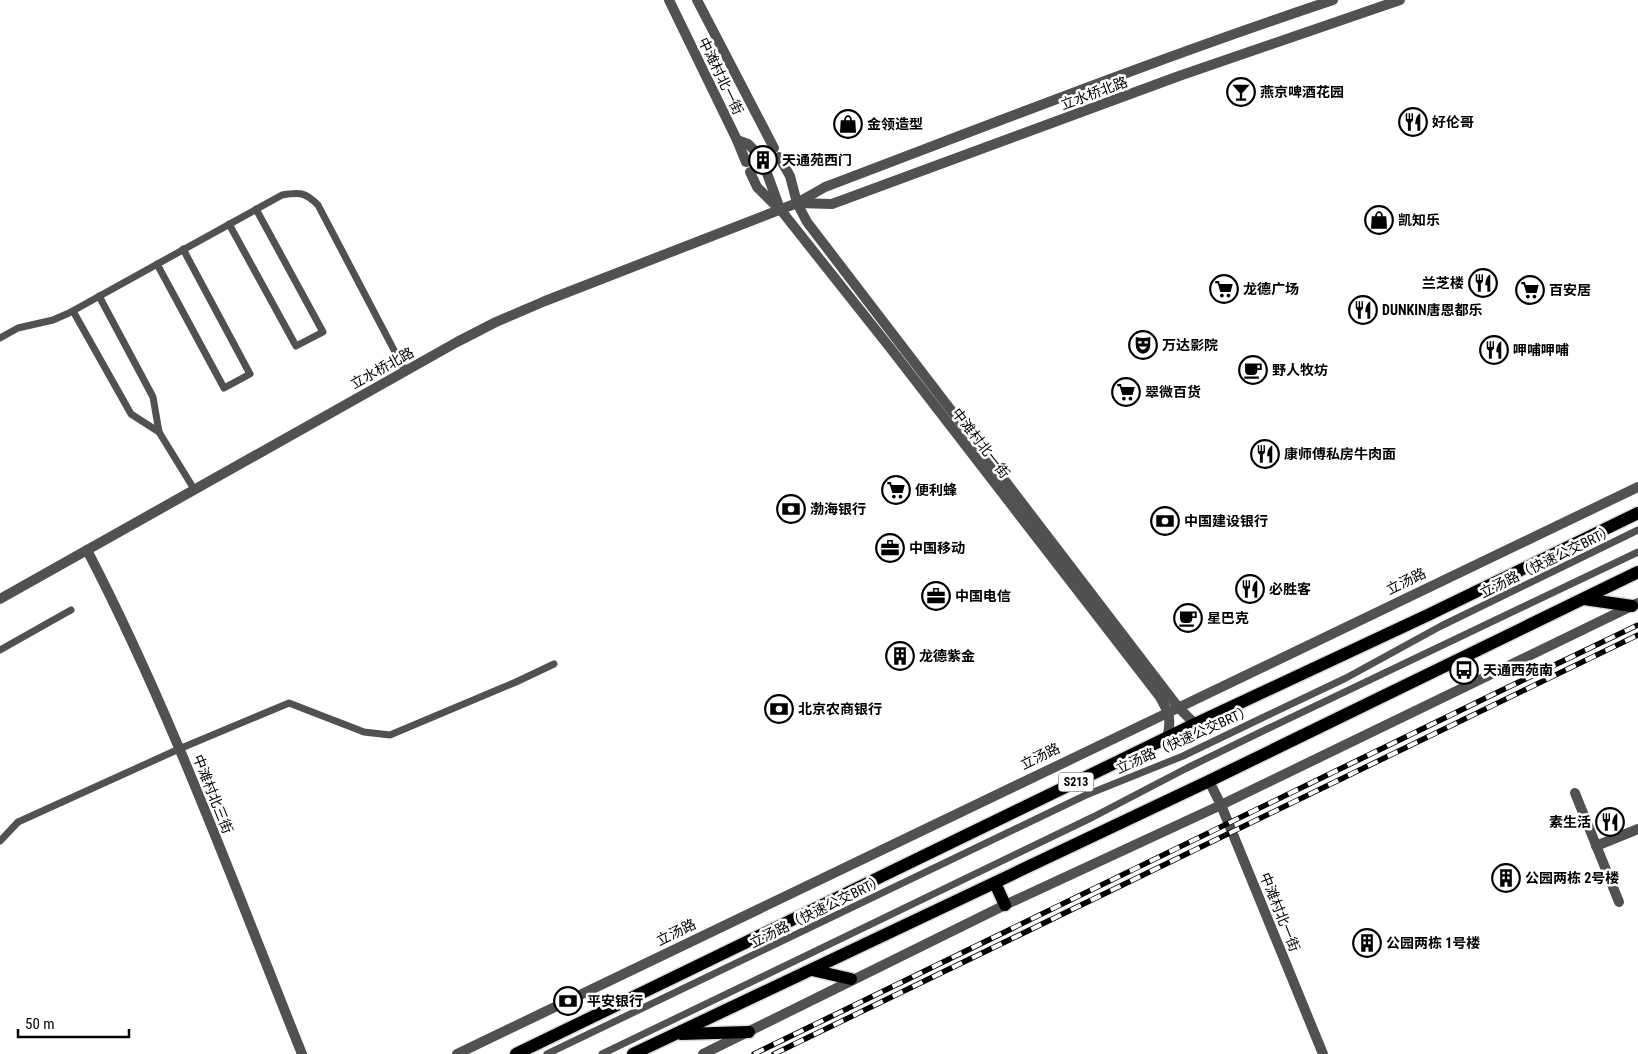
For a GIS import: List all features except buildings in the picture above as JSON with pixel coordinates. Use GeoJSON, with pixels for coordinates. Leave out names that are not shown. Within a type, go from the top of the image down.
{"type":"FeatureCollection","features":[{"type":"Feature","properties":{"kind":"main road","name":"S213"},"geometry":{"type":"LineString","coordinates":[[516,1054],[1195,724],[1428,616],[1638,513]]}},
{"type":"Feature","properties":{"kind":"main road"},"geometry":{"type":"LineString","coordinates":[[633,1054],[1209,781],[1638,572]]}},
{"type":"Feature","properties":{"kind":"main road"},"geometry":{"type":"LineString","coordinates":[[1584,599],[1635,605]]}},
{"type":"Feature","properties":{"kind":"main road"},"geometry":{"type":"LineString","coordinates":[[995,883],[1005,905]]}},
{"type":"Feature","properties":{"kind":"main road"},"geometry":{"type":"LineString","coordinates":[[812,970],[852,980]]}},
{"type":"Feature","properties":{"kind":"main road"},"geometry":{"type":"LineString","coordinates":[[674,1035],[749,1032]]}},
{"type":"Feature","properties":{"kind":"street","name":"中滩村北一街"},"geometry":{"type":"LineString","coordinates":[[668,0],[737,140],[748,144],[761,160],[780,209],[885,341],[1160,697],[1173,709],[1195,724]]}},
{"type":"Feature","properties":{"kind":"street","name":"中滩村北一街"},"geometry":{"type":"LineString","coordinates":[[697,0],[774,148]]}},
{"type":"Feature","properties":{"kind":"street","name":"立水桥北路"},"geometry":{"type":"LineString","coordinates":[[0,599],[405,371],[473,334],[536,304],[797,203],[825,187],[1257,25],[1333,0]]}},
{"type":"Feature","properties":{"kind":"street","name":"立水桥北路"},"geometry":{"type":"LineString","coordinates":[[797,203],[832,204],[1179,76],[1400,0]]}},
{"type":"Feature","properties":{"kind":"street"},"geometry":{"type":"LineString","coordinates":[[737,140],[756,187],[780,209]]}},
{"type":"Feature","properties":{"kind":"street","name":"中滩村北一街"},"geometry":{"type":"LineString","coordinates":[[779,157],[790,176],[797,203],[807,222],[1173,709]]}},
{"type":"Feature","properties":{"kind":"street","name":"立汤路"},"geometry":{"type":"LineString","coordinates":[[457,1054],[1638,487]]}},
{"type":"Feature","properties":{"kind":"street","name":"中滩村北三街"},"geometry":{"type":"LineString","coordinates":[[87,550],[112,599],[180,749],[302,1054]]}},
{"type":"Feature","properties":{"kind":"street"},"geometry":{"type":"LineString","coordinates":[[702,1054],[1005,905],[1221,805],[1635,605]]}},
{"type":"Feature","properties":{"kind":"street"},"geometry":{"type":"LineString","coordinates":[[1167,738],[1173,709]]}},
{"type":"Feature","properties":{"kind":"street","name":"中滩村北一街"},"geometry":{"type":"LineString","coordinates":[[1209,781],[1221,805],[1323,1054]]}},
{"type":"Feature","properties":{"kind":"street"},"geometry":{"type":"LineString","coordinates":[[1575,793],[1619,902]]}},
{"type":"Feature","properties":{"kind":"street"},"geometry":{"type":"LineString","coordinates":[[1596,846],[1638,829]]}},
{"type":"Feature","properties":{"kind":"lane"},"geometry":{"type":"LineString","coordinates":[[0,338],[18,328],[53,320],[73,311],[282,195],[297,193],[309,196],[318,205],[405,371]]}},
{"type":"Feature","properties":{"kind":"lane"},"geometry":{"type":"LineString","coordinates":[[229,224],[296,346],[323,332],[256,209]]}},
{"type":"Feature","properties":{"kind":"lane"},"geometry":{"type":"LineString","coordinates":[[157,264],[224,388],[250,374],[183,250]]}},
{"type":"Feature","properties":{"kind":"lane"},"geometry":{"type":"LineString","coordinates":[[100,296],[153,397],[159,432],[194,489]]}},
{"type":"Feature","properties":{"kind":"lane"},"geometry":{"type":"LineString","coordinates":[[73,311],[131,414],[159,432]]}},
{"type":"Feature","properties":{"kind":"lane","name":"立汤路（快速公交BRT）"},"geometry":{"type":"LineString","coordinates":[[547,1054],[1086,795],[1183,756],[1346,678],[1441,626],[1638,530]]}},
{"type":"Feature","properties":{"kind":"lane","name":"立汤路（快速公交BRT）"},"geometry":{"type":"LineString","coordinates":[[602,1054],[1094,817],[1187,768],[1269,728],[1638,552]]}},
{"type":"Feature","properties":{"kind":"lane"},"geometry":{"type":"LineString","coordinates":[[0,650],[70,610]]}},
{"type":"Feature","properties":{"kind":"lane"},"geometry":{"type":"LineString","coordinates":[[0,841],[18,822],[180,749],[288,704],[364,732],[390,735],[554,664]]}},
{"type":"Feature","properties":{"kind":"railway"},"geometry":{"type":"LineString","coordinates":[[754,1054],[1638,625]]}},
{"type":"Feature","properties":{"kind":"railway"},"geometry":{"type":"LineString","coordinates":[[774,1054],[1638,635]]}},
{"type":"Feature","properties":{"kind":"place","name":"燕京啤酒花园"},"geometry":{"type":"Point","coordinates":[1241,92]}},
{"type":"Feature","properties":{"kind":"place","name":"好伦哥"},"geometry":{"type":"Point","coordinates":[1413,122]}},
{"type":"Feature","properties":{"kind":"place","name":"金领造型"},"geometry":{"type":"Point","coordinates":[848,124]}},
{"type":"Feature","properties":{"kind":"place","name":"天通苑西门"},"geometry":{"type":"Point","coordinates":[763,160]}},
{"type":"Feature","properties":{"kind":"place","name":"凯知乐"},"geometry":{"type":"Point","coordinates":[1379,220]}},
{"type":"Feature","properties":{"kind":"place","name":"兰芝楼"},"geometry":{"type":"Point","coordinates":[1483,283]}},
{"type":"Feature","properties":{"kind":"place","name":"龙德广场"},"geometry":{"type":"Point","coordinates":[1224,289]}},
{"type":"Feature","properties":{"kind":"place","name":"百安居"},"geometry":{"type":"Point","coordinates":[1530,290]}},
{"type":"Feature","properties":{"kind":"place","name":"DUNKIN唐恩都乐"},"geometry":{"type":"Point","coordinates":[1363,310]}},
{"type":"Feature","properties":{"kind":"place","name":"万达影院"},"geometry":{"type":"Point","coordinates":[1143,345]}},
{"type":"Feature","properties":{"kind":"place","name":"呷哺呷哺"},"geometry":{"type":"Point","coordinates":[1494,350]}},
{"type":"Feature","properties":{"kind":"place","name":"野人牧坊"},"geometry":{"type":"Point","coordinates":[1253,370]}},
{"type":"Feature","properties":{"kind":"place","name":"翠微百货"},"geometry":{"type":"Point","coordinates":[1126,392]}},
{"type":"Feature","properties":{"kind":"place","name":"康师傅私房牛肉面"},"geometry":{"type":"Point","coordinates":[1265,454]}},
{"type":"Feature","properties":{"kind":"place","name":"便利蜂"},"geometry":{"type":"Point","coordinates":[896,490]}},
{"type":"Feature","properties":{"kind":"place","name":"渤海银行"},"geometry":{"type":"Point","coordinates":[791,509]}},
{"type":"Feature","properties":{"kind":"place","name":"中国建设银行"},"geometry":{"type":"Point","coordinates":[1165,521]}},
{"type":"Feature","properties":{"kind":"place","name":"中国移动"},"geometry":{"type":"Point","coordinates":[890,548]}},
{"type":"Feature","properties":{"kind":"place","name":"必胜客"},"geometry":{"type":"Point","coordinates":[1250,589]}},
{"type":"Feature","properties":{"kind":"place","name":"中国电信"},"geometry":{"type":"Point","coordinates":[936,596]}},
{"type":"Feature","properties":{"kind":"place","name":"星巴克"},"geometry":{"type":"Point","coordinates":[1188,618]}},
{"type":"Feature","properties":{"kind":"place","name":"龙德紫金"},"geometry":{"type":"Point","coordinates":[900,656]}},
{"type":"Feature","properties":{"kind":"place","name":"天通西苑南"},"geometry":{"type":"Point","coordinates":[1464,670]}},
{"type":"Feature","properties":{"kind":"place","name":"北京农商银行"},"geometry":{"type":"Point","coordinates":[779,709]}},
{"type":"Feature","properties":{"kind":"place","name":"素生活"},"geometry":{"type":"Point","coordinates":[1610,822]}},
{"type":"Feature","properties":{"kind":"place","name":"公园两栋 2号楼"},"geometry":{"type":"Point","coordinates":[1506,878]}},
{"type":"Feature","properties":{"kind":"place","name":"公园两栋 1号楼"},"geometry":{"type":"Point","coordinates":[1367,943]}},
{"type":"Feature","properties":{"kind":"place","name":"平安银行"},"geometry":{"type":"Point","coordinates":[568,1001]}}]}
